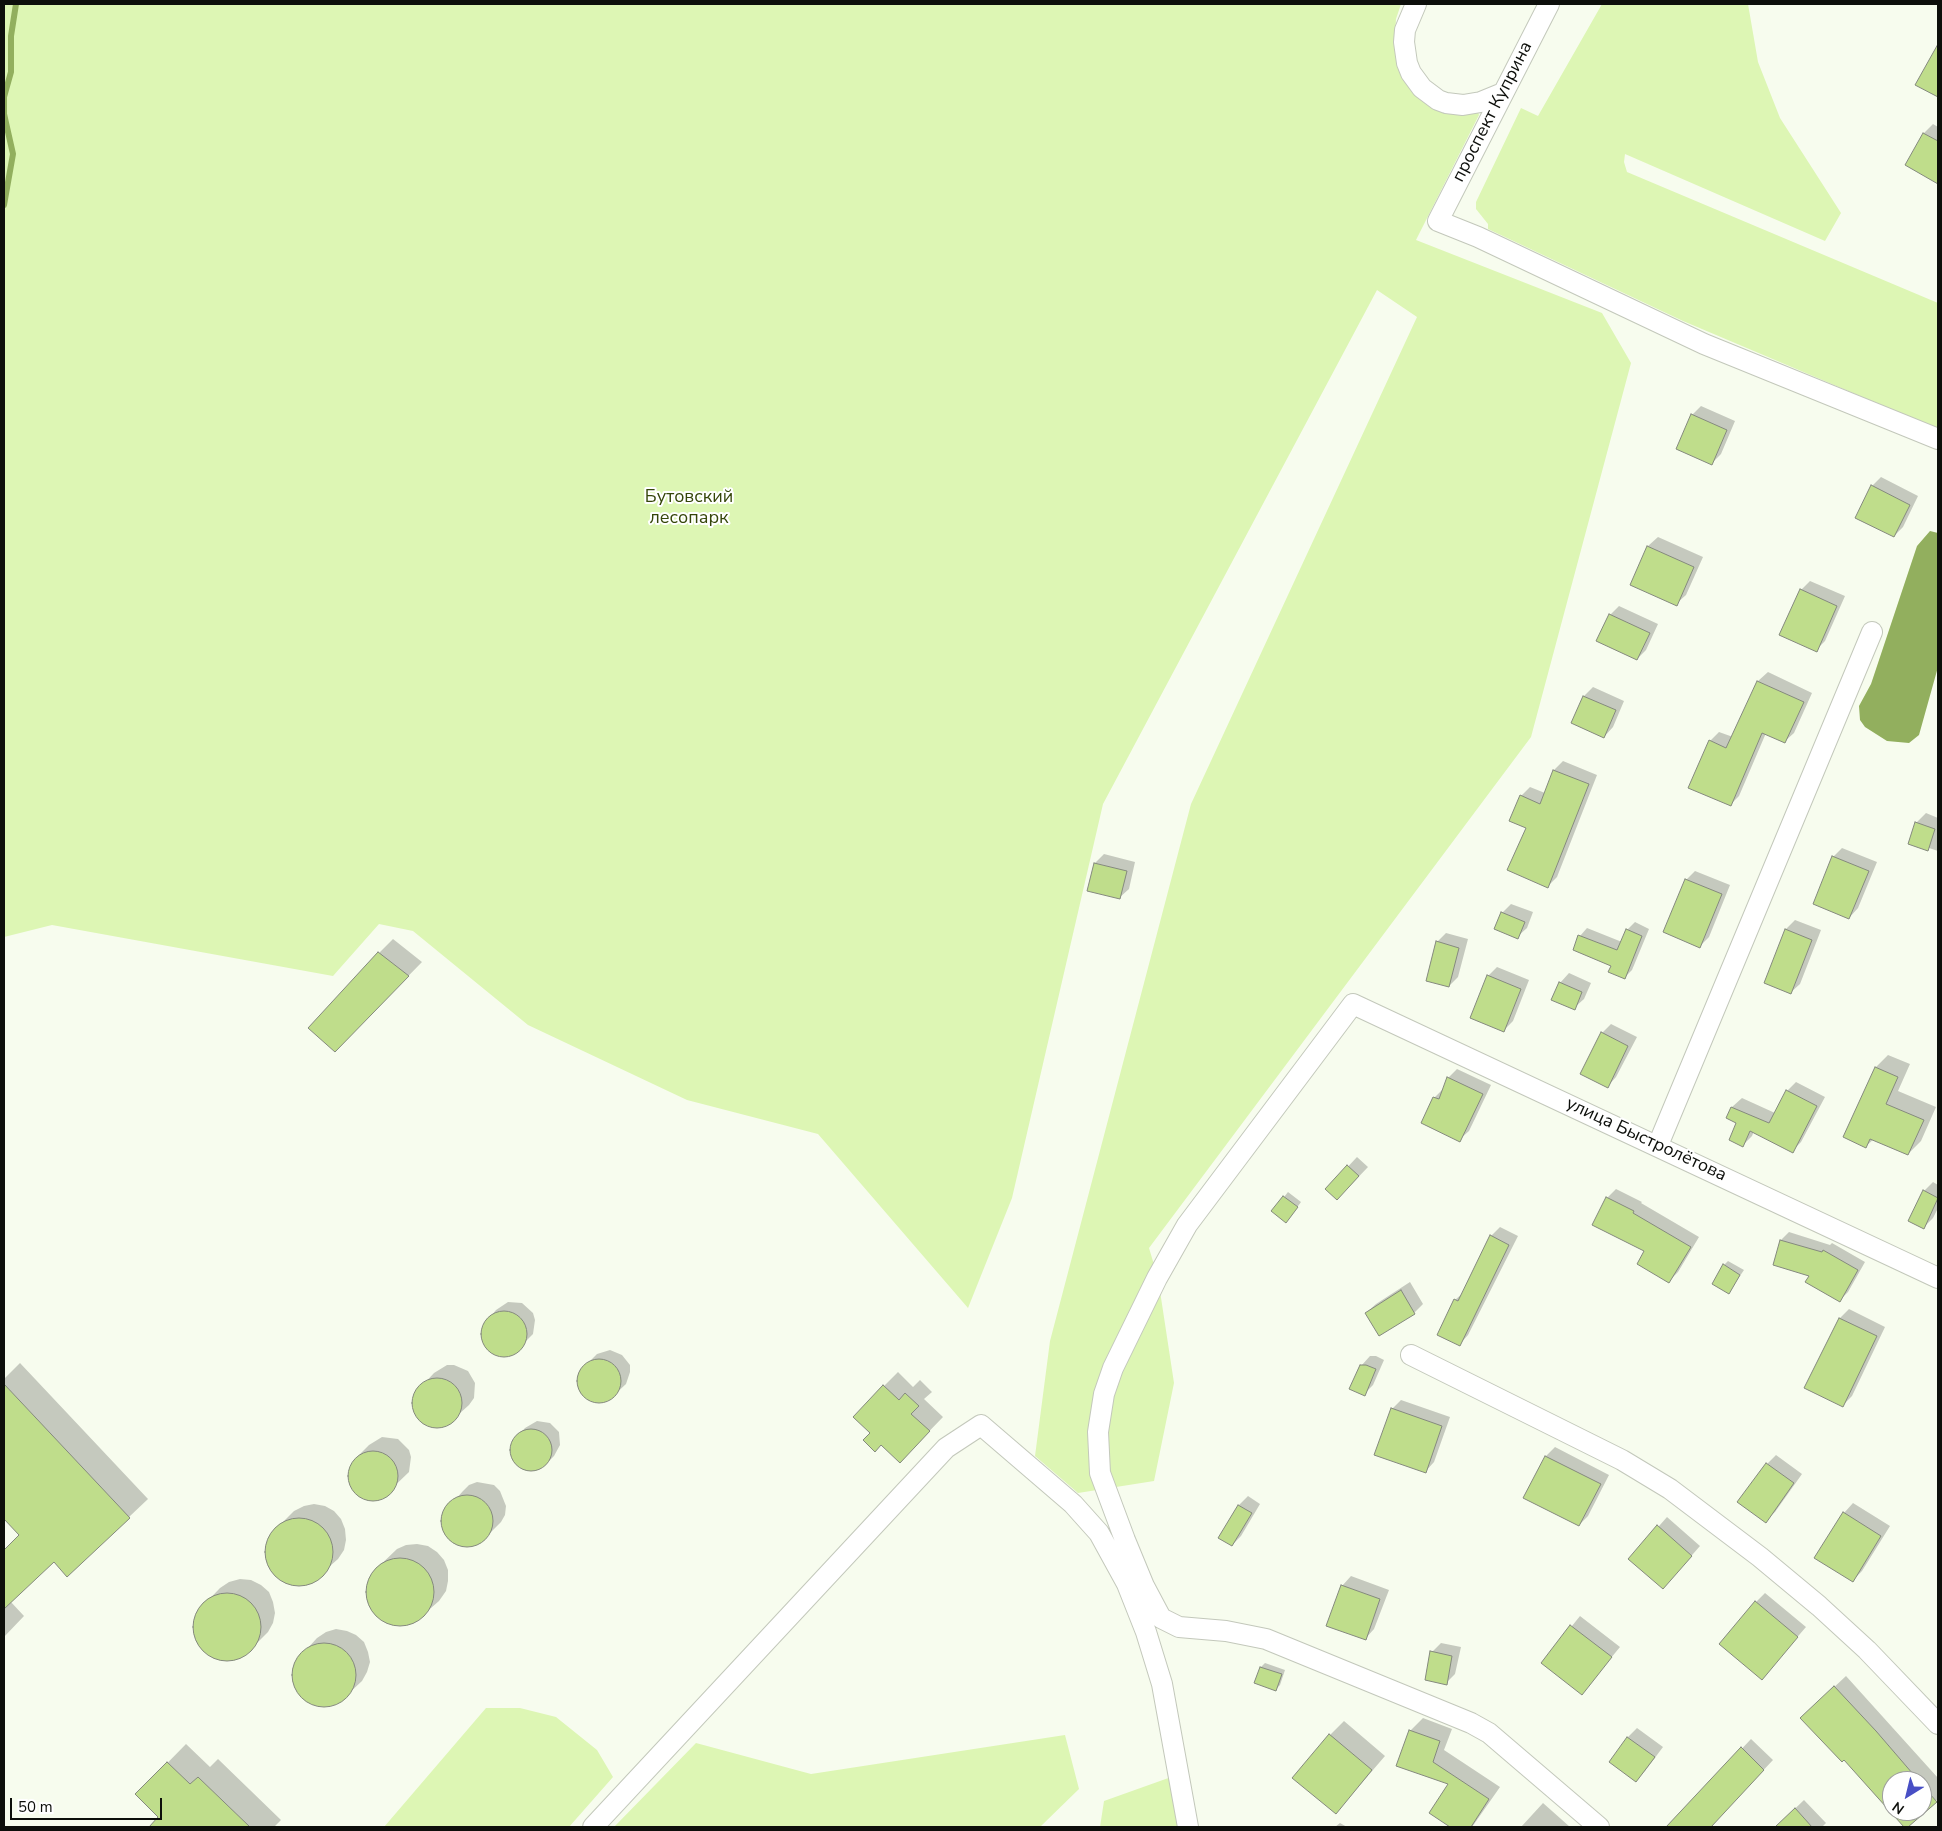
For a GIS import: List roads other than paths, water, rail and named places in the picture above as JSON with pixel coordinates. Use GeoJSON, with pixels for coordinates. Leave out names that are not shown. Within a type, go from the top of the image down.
{"type":"FeatureCollection","features":[{"type":"Feature","properties":{"kind":"street"},"geometry":{"type":"LineString","coordinates":[[1416,4],[1405,30],[1404,42],[1409,68],[1422,88],[1438,100],[1463,105],[1481,102],[1503,93]]}},
{"type":"Feature","properties":{"kind":"street","name":"проспект Куприна"},"geometry":{"type":"LineString","coordinates":[[1549,4],[1438,221],[1478,237],[1704,344],[1938,439]]}},
{"type":"Feature","properties":{"kind":"street"},"geometry":{"type":"LineString","coordinates":[[1658,1146],[1872,632]]}},
{"type":"Feature","properties":{"kind":"street","name":"улица Быстролётова"},"geometry":{"type":"LineString","coordinates":[[1600,1827],[1488,1733],[1471,1723],[1266,1639],[1226,1631],[1179,1627],[1161,1618],[1144,1586],[1124,1540],[1100,1472],[1098,1432],[1104,1394],[1113,1368],[1187,1225],[1353,1004],[1938,1278]]}},
{"type":"Feature","properties":{"kind":"street"},"geometry":{"type":"LineString","coordinates":[[1411,1355],[1622,1460],[1670,1489],[1760,1557],[1820,1606],[1867,1650],[1938,1724]]}},
{"type":"Feature","properties":{"kind":"street"},"geometry":{"type":"LineString","coordinates":[[593,1827],[946,1448],[981,1425],[1073,1504],[1099,1533],[1127,1584],[1146,1632],[1162,1684],[1188,1827]]}},
{"type":"Feature","properties":{"kind":"waterway"},"geometry":{"type":"LineString","coordinates":[[4,205],[13,154],[4,114],[4,97],[11,72],[11,36],[16,4]]}},
{"type":"Feature","properties":{"kind":"park label","name":"Бутовский лесопарк"},"geometry":{"type":"Point","coordinates":[689,508]}}]}
